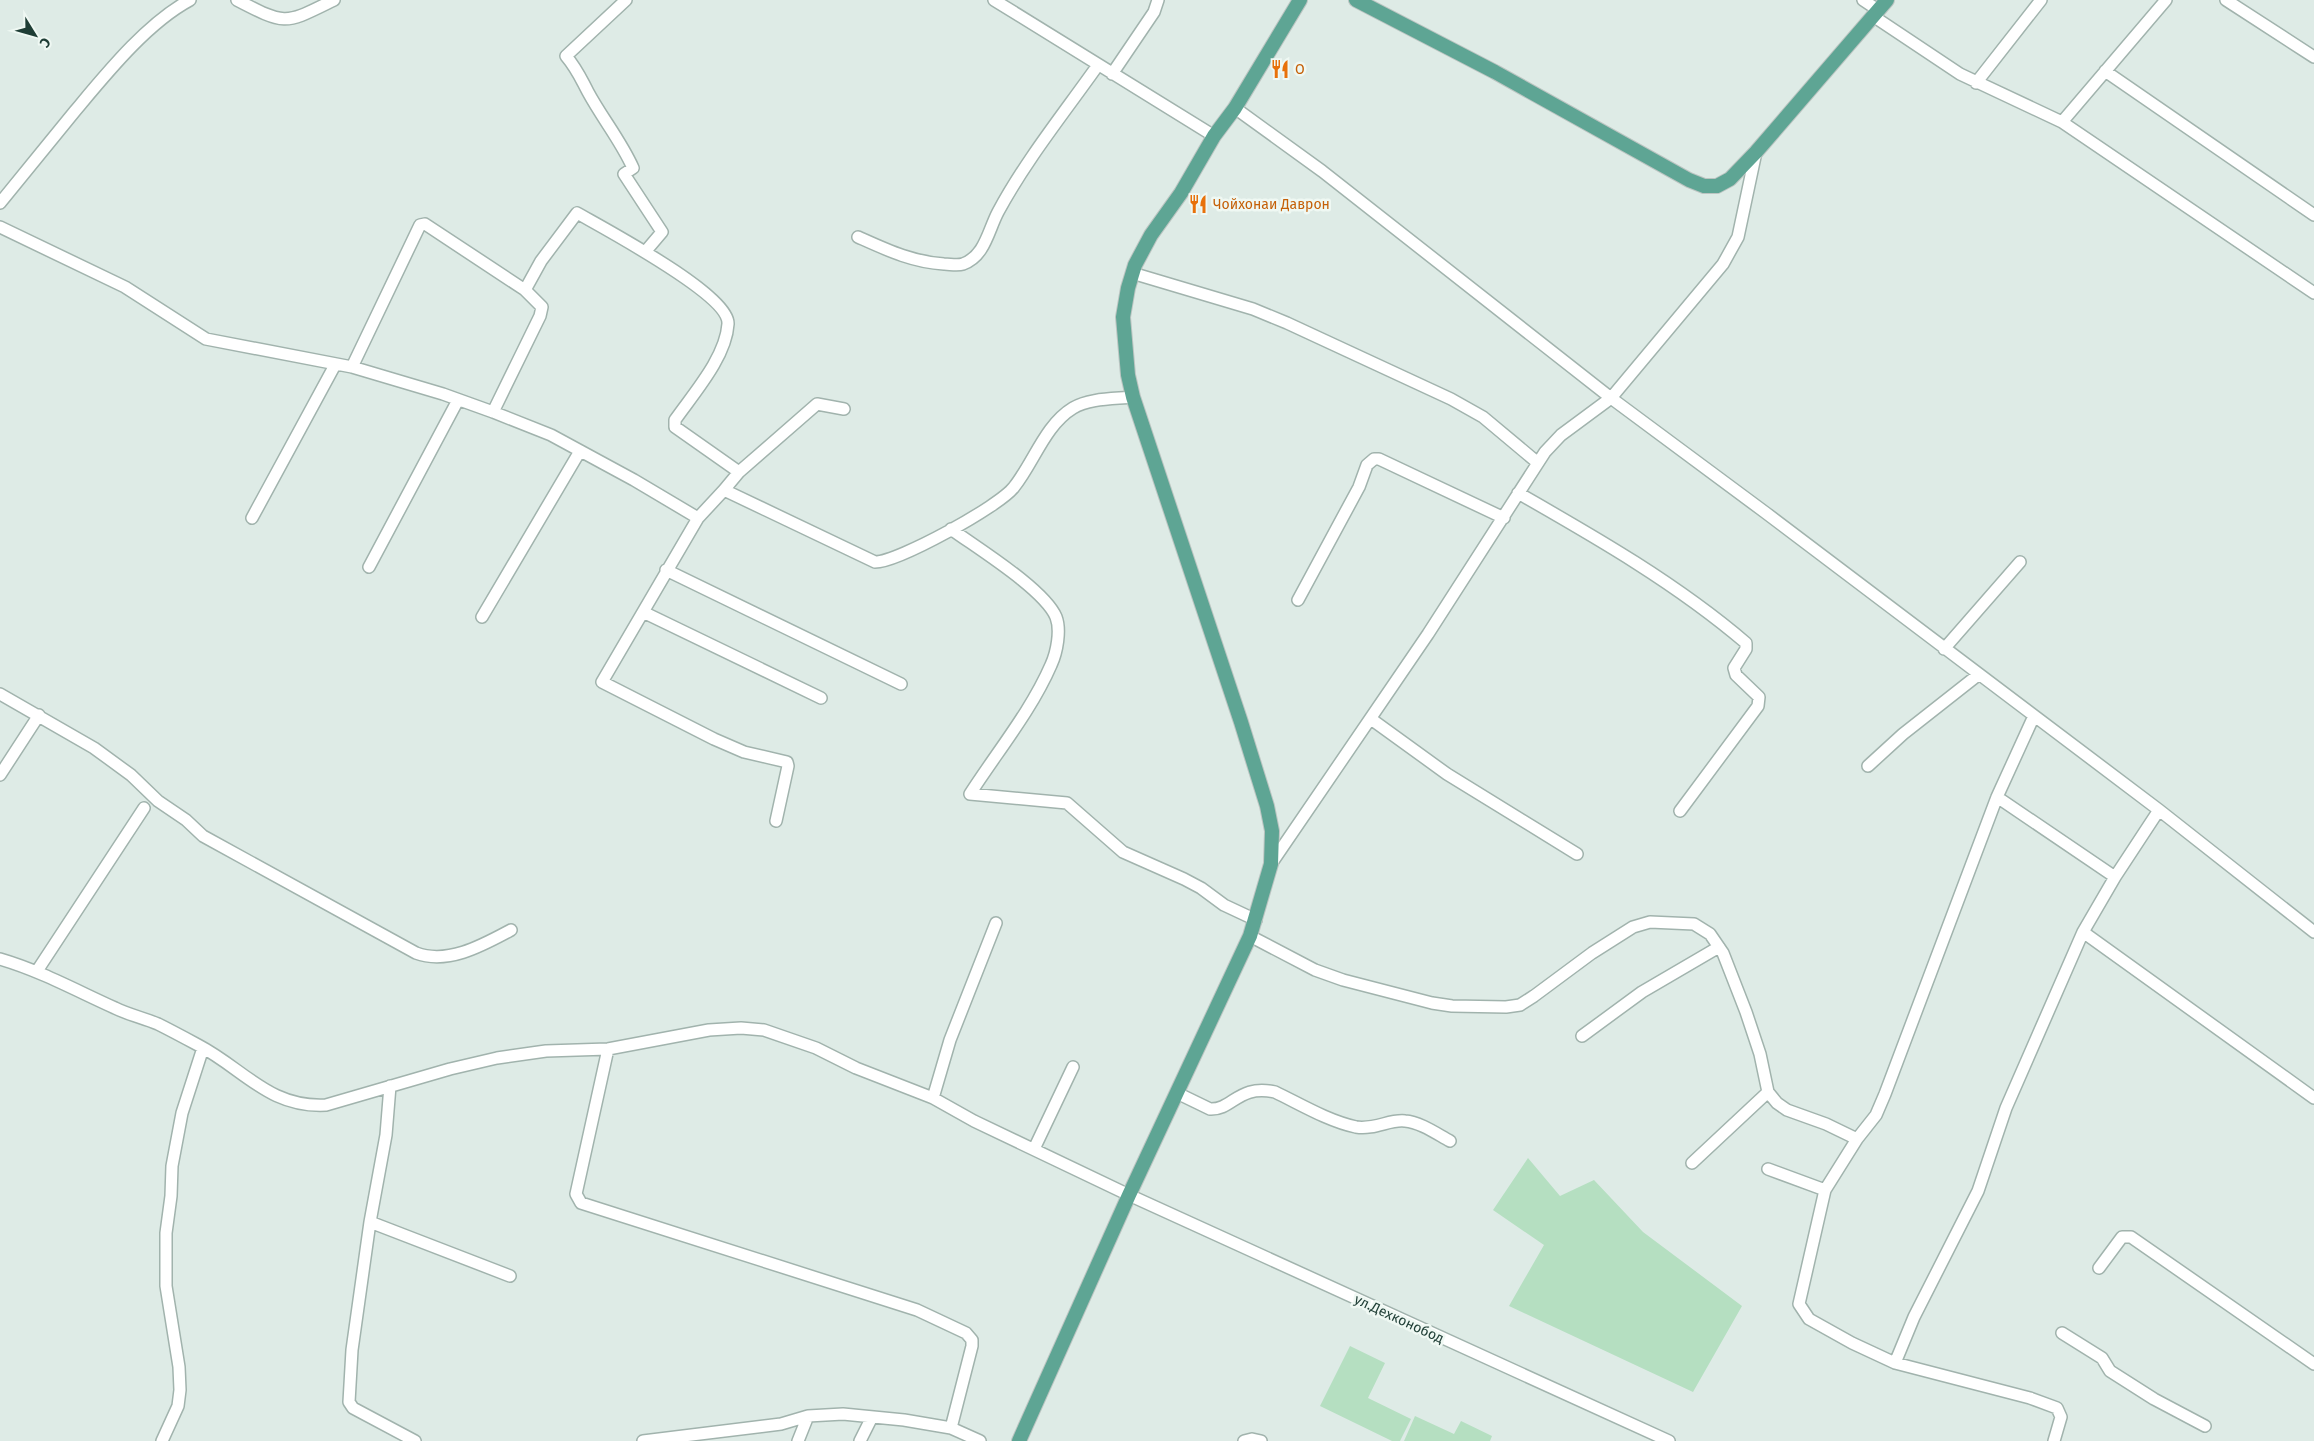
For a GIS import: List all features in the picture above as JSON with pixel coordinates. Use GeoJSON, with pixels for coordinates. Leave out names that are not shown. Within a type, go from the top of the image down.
{"type":"FeatureCollection","features":[{"type":"Feature","properties":{"kind":"main road"},"geometry":{"type":"LineString","coordinates":[[1019,1441],[1129,1196],[1250,936],[1271,864],[1272,831],[1267,806],[1133,397],[1128,375],[1123,316],[1132,273],[1151,235],[1181,193],[1214,136],[1235,108],[1300,0]]}},
{"type":"Feature","properties":{"kind":"main road"},"geometry":{"type":"LineString","coordinates":[[1356,0],[1495,72],[1704,186],[1717,186],[1730,179],[1756,152],[1879,9]]}},
{"type":"Feature","properties":{"kind":"street"},"geometry":{"type":"LineString","coordinates":[[0,203],[107,74],[145,35],[190,0]]}},
{"type":"Feature","properties":{"kind":"street"},"geometry":{"type":"LineString","coordinates":[[237,0],[271,17],[291,20],[334,0]]}},
{"type":"Feature","properties":{"kind":"street"},"geometry":{"type":"LineString","coordinates":[[626,0],[566,56],[579,72],[588,92],[624,149],[633,168],[624,174],[662,232],[645,252]]}},
{"type":"Feature","properties":{"kind":"street"},"geometry":{"type":"LineString","coordinates":[[994,0],[1214,136]]}},
{"type":"Feature","properties":{"kind":"street"},"geometry":{"type":"LineString","coordinates":[[1112,74],[1154,12],[1158,0]]}},
{"type":"Feature","properties":{"kind":"street"},"geometry":{"type":"LineString","coordinates":[[1863,0],[1879,9],[1929,55],[1976,83],[2062,122],[2314,293]]}},
{"type":"Feature","properties":{"kind":"street"},"geometry":{"type":"LineString","coordinates":[[1976,83],[2040,0]]}},
{"type":"Feature","properties":{"kind":"street"},"geometry":{"type":"LineString","coordinates":[[2062,122],[2166,0]]}},
{"type":"Feature","properties":{"kind":"street"},"geometry":{"type":"LineString","coordinates":[[2226,0],[2314,57]]}},
{"type":"Feature","properties":{"kind":"street"},"geometry":{"type":"LineString","coordinates":[[858,237],[905,258],[961,265],[971,260],[983,245],[997,214],[1017,179],[1098,65]]}},
{"type":"Feature","properties":{"kind":"street"},"geometry":{"type":"LineString","coordinates":[[2105,71],[2314,214]]}},
{"type":"Feature","properties":{"kind":"street"},"geometry":{"type":"LineString","coordinates":[[1235,108],[1322,172],[1611,398],[2159,810],[2314,932]]}},
{"type":"Feature","properties":{"kind":"street"},"geometry":{"type":"LineString","coordinates":[[1271,864],[1372,719],[1538,463],[1561,434],[1611,398],[1723,264],[1738,237],[1756,152]]}},
{"type":"Feature","properties":{"kind":"street"},"geometry":{"type":"LineString","coordinates":[[524,290],[541,261],[577,213],[689,280],[726,313],[728,322],[725,337],[714,364],[674,424],[677,429],[739,472]]}},
{"type":"Feature","properties":{"kind":"street"},"geometry":{"type":"LineString","coordinates":[[352,367],[420,225],[424,224],[524,290],[542,307],[542,312],[493,412]]}},
{"type":"Feature","properties":{"kind":"street"},"geometry":{"type":"LineString","coordinates":[[0,227],[125,287],[206,339],[352,367],[493,412],[551,435],[698,518]]}},
{"type":"Feature","properties":{"kind":"street"},"geometry":{"type":"LineString","coordinates":[[1132,273],[1253,309],[1451,399],[1483,417],[1538,463]]}},
{"type":"Feature","properties":{"kind":"street"},"geometry":{"type":"LineString","coordinates":[[252,518],[335,365]]}},
{"type":"Feature","properties":{"kind":"street"},"geometry":{"type":"LineString","coordinates":[[724,490],[875,562],[883,562],[951,529],[1012,489],[1046,436],[1073,408],[1083,404],[1133,397]]}},
{"type":"Feature","properties":{"kind":"street"},"geometry":{"type":"LineString","coordinates":[[369,568],[458,400]]}},
{"type":"Feature","properties":{"kind":"street"},"geometry":{"type":"LineString","coordinates":[[776,821],[787,771],[786,762],[744,752],[714,740],[602,682],[698,518],[739,472],[817,404],[844,409]]}},
{"type":"Feature","properties":{"kind":"street"},"geometry":{"type":"LineString","coordinates":[[482,618],[580,451]]}},
{"type":"Feature","properties":{"kind":"street"},"geometry":{"type":"LineString","coordinates":[[1298,600],[1358,487],[1367,465],[1374,459],[1379,459],[1504,518]]}},
{"type":"Feature","properties":{"kind":"street"},"geometry":{"type":"LineString","coordinates":[[1518,494],[1589,533],[1669,585],[1713,615],[1746,643],[1746,649],[1734,668],[1736,675],[1759,697],[1758,706],[1680,811]]}},
{"type":"Feature","properties":{"kind":"street"},"geometry":{"type":"LineString","coordinates":[[951,529],[1033,590],[1050,608],[1056,617],[1058,626],[1058,639],[1052,664],[1028,706],[970,794],[1067,803],[1123,852],[1184,879],[1201,888],[1224,905],[1256,920]]}},
{"type":"Feature","properties":{"kind":"street"},"geometry":{"type":"LineString","coordinates":[[1944,649],[2020,562]]}},
{"type":"Feature","properties":{"kind":"street"},"geometry":{"type":"LineString","coordinates":[[666,570],[901,684]]}},
{"type":"Feature","properties":{"kind":"street"},"geometry":{"type":"LineString","coordinates":[[642,612],[821,698]]}},
{"type":"Feature","properties":{"kind":"street"},"geometry":{"type":"LineString","coordinates":[[1868,766],[1903,734],[1978,675]]}},
{"type":"Feature","properties":{"kind":"street"},"geometry":{"type":"LineString","coordinates":[[0,694],[94,748],[131,775],[158,801],[186,820],[203,836],[416,952],[425,956],[462,953],[511,930]]}},
{"type":"Feature","properties":{"kind":"street"},"geometry":{"type":"LineString","coordinates":[[0,775],[39,715]]}},
{"type":"Feature","properties":{"kind":"street"},"geometry":{"type":"LineString","coordinates":[[2034,716],[1997,797],[1876,1115],[1857,1139],[1825,1190],[1799,1304],[1809,1318],[1852,1343],[1895,1363],[2030,1398],[2057,1408],[2061,1417],[2054,1441]]}},
{"type":"Feature","properties":{"kind":"street"},"geometry":{"type":"LineString","coordinates":[[1372,719],[1447,774],[1577,854]]}},
{"type":"Feature","properties":{"kind":"street"},"geometry":{"type":"LineString","coordinates":[[1997,797],[2115,877]]}},
{"type":"Feature","properties":{"kind":"street"},"geometry":{"type":"LineString","coordinates":[[37,971],[144,808]]}},
{"type":"Feature","properties":{"kind":"street"},"geometry":{"type":"LineString","coordinates":[[1895,1363],[1914,1317],[1978,1192],[2006,1108],[2083,932],[2115,877],[2159,810]]}},
{"type":"Feature","properties":{"kind":"street"},"geometry":{"type":"LineString","coordinates":[[933,1098],[950,1040],[996,923]]}},
{"type":"Feature","properties":{"kind":"street"},"geometry":{"type":"LineString","coordinates":[[1250,936],[1315,970],[1343,980],[1432,1003],[1452,1006],[1506,1007],[1520,1005],[1592,953],[1633,927],[1643,923],[1694,924],[1710,934],[1723,953],[1760,1054],[1768,1092],[1777,1104],[1857,1139]]}},
{"type":"Feature","properties":{"kind":"street"},"geometry":{"type":"LineString","coordinates":[[2083,932],[2314,1098]]}},
{"type":"Feature","properties":{"kind":"street"},"geometry":{"type":"LineString","coordinates":[[1582,1036],[1642,992],[1718,947]]}},
{"type":"Feature","properties":{"kind":"street","name":"ул.Дехконобод"},"geometry":{"type":"LineString","coordinates":[[0,959],[37,971],[118,1009],[157,1024],[203,1048],[256,1086],[283,1100],[298,1104],[326,1105],[497,1058],[546,1051],[608,1049],[709,1030],[741,1028],[764,1030],[816,1048],[856,1068],[933,1098],[974,1121],[1129,1196],[1669,1441]]}},
{"type":"Feature","properties":{"kind":"street"},"geometry":{"type":"LineString","coordinates":[[162,1441],[178,1406],[180,1390],[179,1367],[166,1286],[166,1233],[171,1196],[172,1166],[182,1113],[203,1048]]}},
{"type":"Feature","properties":{"kind":"street"},"geometry":{"type":"LineString","coordinates":[[608,1049],[576,1194],[582,1203],[917,1310],[966,1333],[972,1340],[972,1346],[952,1428]]}},
{"type":"Feature","properties":{"kind":"street"},"geometry":{"type":"LineString","coordinates":[[1034,1149],[1073,1067]]}},
{"type":"Feature","properties":{"kind":"street"},"geometry":{"type":"LineString","coordinates":[[390,1086],[386,1135],[370,1222],[352,1350],[349,1402],[353,1408],[415,1441]]}},
{"type":"Feature","properties":{"kind":"street"},"geometry":{"type":"LineString","coordinates":[[1177,1093],[1216,1110],[1246,1092],[1265,1090],[1275,1092],[1331,1119],[1356,1127],[1370,1128],[1404,1120],[1415,1123],[1450,1141]]}},
{"type":"Feature","properties":{"kind":"street"},"geometry":{"type":"LineString","coordinates":[[1692,1163],[1768,1092]]}},
{"type":"Feature","properties":{"kind":"street"},"geometry":{"type":"LineString","coordinates":[[1768,1169],[1825,1190]]}},
{"type":"Feature","properties":{"kind":"street"},"geometry":{"type":"LineString","coordinates":[[370,1222],[510,1276]]}},
{"type":"Feature","properties":{"kind":"street"},"geometry":{"type":"LineString","coordinates":[[2099,1268],[2117,1241],[2122,1237],[2131,1237],[2314,1364]]}},
{"type":"Feature","properties":{"kind":"street"},"geometry":{"type":"LineString","coordinates":[[2062,1333],[2102,1358],[2110,1372],[2154,1399],[2205,1426]]}},
{"type":"Feature","properties":{"kind":"street"},"geometry":{"type":"LineString","coordinates":[[644,1441],[781,1424],[808,1416],[843,1414],[904,1420],[952,1428],[980,1441]]}},
{"type":"Feature","properties":{"kind":"street"},"geometry":{"type":"LineString","coordinates":[[798,1441],[808,1416]]}},
{"type":"Feature","properties":{"kind":"street"},"geometry":{"type":"LineString","coordinates":[[860,1441],[872,1417]]}},
{"type":"Feature","properties":{"kind":"street"},"geometry":{"type":"LineString","coordinates":[[1244,1441],[1252,1439],[1261,1441]]}},
{"type":"Feature","properties":{"kind":"green space"},"geometry":{"type":"Polygon","coordinates":[[[1528,1158],[1560,1196],[1594,1180],[1643,1232],[1742,1306],[1693,1392],[1509,1306],[1544,1245],[1493,1210],[1528,1158]]]}},
{"type":"Feature","properties":{"kind":"green space"},"geometry":{"type":"Polygon","coordinates":[[[1350,1346],[1385,1363],[1368,1398],[1411,1419],[1400,1441],[1392,1441],[1320,1406],[1350,1346]]]}},
{"type":"Feature","properties":{"kind":"green space"},"geometry":{"type":"Polygon","coordinates":[[[1415,1416],[1454,1434],[1461,1421],[1492,1436],[1490,1441],[1404,1441],[1415,1416]]]}},
{"type":"Feature","properties":{"kind":"place","name":"O"},"geometry":{"type":"Point","coordinates":[1280,69]}},
{"type":"Feature","properties":{"kind":"place","name":"Чойхонаи Даврон"},"geometry":{"type":"Point","coordinates":[1198,204]}}]}
